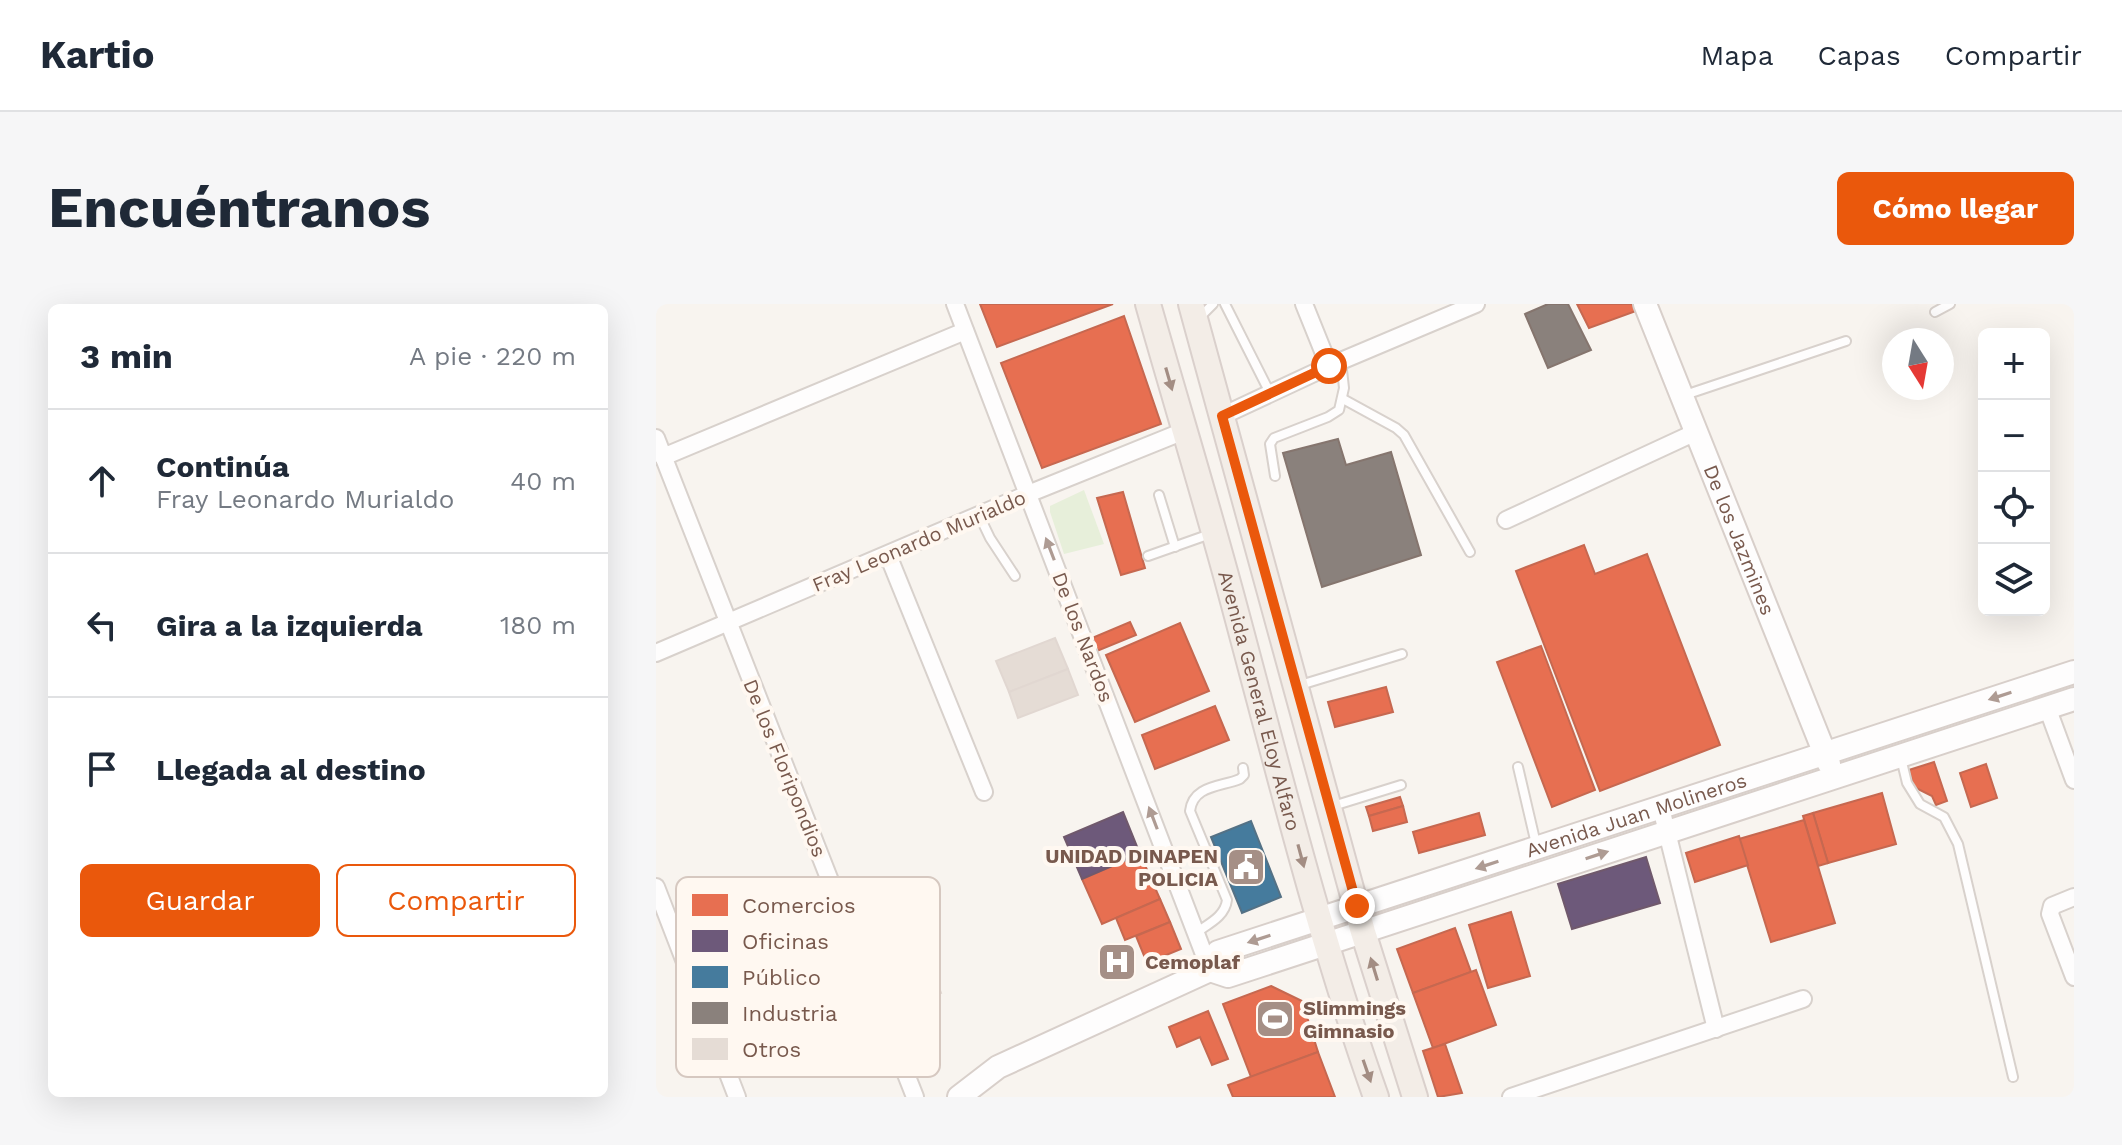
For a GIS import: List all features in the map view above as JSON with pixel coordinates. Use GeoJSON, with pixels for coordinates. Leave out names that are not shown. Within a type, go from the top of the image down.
{"type":"FeatureCollection","features":[{"type":"Feature","properties":{"kind":"main road","name":"Avenida General Eloy Alfaro"},"geometry":{"type":"LineString","coordinates":[[1148,304],[1214,533],[1318,920],[1376,1097]]}},
{"type":"Feature","properties":{"kind":"main road","name":"Avenida General Eloy Alfaro"},"geometry":{"type":"LineString","coordinates":[[1200,310],[1222,416],[1363,932],[1415,1097]]}},
{"type":"Feature","properties":{"kind":"street","name":"De los Nardos"},"geometry":{"type":"LineString","coordinates":[[955,304],[1210,970]]}},
{"type":"Feature","properties":{"kind":"street"},"geometry":{"type":"LineString","coordinates":[[1304,304],[1335,363]]}},
{"type":"Feature","properties":{"kind":"street"},"geometry":{"type":"LineString","coordinates":[[1222,416],[1335,363],[1476,304]]}},
{"type":"Feature","properties":{"kind":"street","name":"De los Jazmines"},"geometry":{"type":"LineString","coordinates":[[1645,304],[1834,776]]}},
{"type":"Feature","properties":{"kind":"street"},"geometry":{"type":"LineString","coordinates":[[663,457],[965,331]]}},
{"type":"Feature","properties":{"kind":"street","name":"Fray Leonardo Murialdo"},"geometry":{"type":"LineString","coordinates":[[656,653],[1184,431]]}},
{"type":"Feature","properties":{"kind":"street"},"geometry":{"type":"LineString","coordinates":[[1506,520],[1696,432]]}},
{"type":"Feature","properties":{"kind":"street","name":"De los Floripondios"},"geometry":{"type":"LineString","coordinates":[[656,438],[828,877]]}},
{"type":"Feature","properties":{"kind":"street"},"geometry":{"type":"LineString","coordinates":[[888,555],[984,792]]}},
{"type":"Feature","properties":{"kind":"street","name":"Avenida Juan Molineros"},"geometry":{"type":"LineString","coordinates":[[959,1097],[998,1067],[1210,970],[1218,952],[2074,672]]}},
{"type":"Feature","properties":{"kind":"street","name":"Avenida Juan Molineros"},"geometry":{"type":"LineString","coordinates":[[1210,970],[1228,976],[2074,699]]}},
{"type":"Feature","properties":{"kind":"street"},"geometry":{"type":"LineString","coordinates":[[2047,707],[2074,780]]}},
{"type":"Feature","properties":{"kind":"street"},"geometry":{"type":"LineString","coordinates":[[1661,808],[1716,1029]]}},
{"type":"Feature","properties":{"kind":"street"},"geometry":{"type":"LineString","coordinates":[[656,887],[676,939]]}},
{"type":"Feature","properties":{"kind":"street"},"geometry":{"type":"LineString","coordinates":[[2074,897],[2052,906],[2050,914],[2074,977]]}},
{"type":"Feature","properties":{"kind":"street"},"geometry":{"type":"LineString","coordinates":[[1511,1097],[1803,999]]}},
{"type":"Feature","properties":{"kind":"street"},"geometry":{"type":"LineString","coordinates":[[729,1077],[737,1097]]}},
{"type":"Feature","properties":{"kind":"street","name":"De los Floripondios"},"geometry":{"type":"LineString","coordinates":[[907,1077],[915,1097]]}},
{"type":"Feature","properties":{"kind":"lane"},"geometry":{"type":"LineString","coordinates":[[1225,304],[1270,393]]}},
{"type":"Feature","properties":{"kind":"lane"},"geometry":{"type":"LineString","coordinates":[[1935,312],[1950,304]]}},
{"type":"Feature","properties":{"kind":"lane"},"geometry":{"type":"LineString","coordinates":[[1681,397],[1846,341]]}},
{"type":"Feature","properties":{"kind":"lane"},"geometry":{"type":"LineString","coordinates":[[1275,476],[1270,444],[1274,438],[1339,410],[1343,399],[1335,363]]}},
{"type":"Feature","properties":{"kind":"lane"},"geometry":{"type":"LineString","coordinates":[[1343,399],[1404,435],[1470,552]]}},
{"type":"Feature","properties":{"kind":"lane"},"geometry":{"type":"LineString","coordinates":[[1159,495],[1175,547]]}},
{"type":"Feature","properties":{"kind":"lane"},"geometry":{"type":"LineString","coordinates":[[979,515],[1015,576]]}},
{"type":"Feature","properties":{"kind":"lane"},"geometry":{"type":"LineString","coordinates":[[1148,556],[1214,533]]}},
{"type":"Feature","properties":{"kind":"lane"},"geometry":{"type":"LineString","coordinates":[[1296,686],[1402,654]]}},
{"type":"Feature","properties":{"kind":"lane"},"geometry":{"type":"LineString","coordinates":[[1900,755],[1907,783],[1920,804],[1944,817],[1958,844],[2013,1077]]}},
{"type":"Feature","properties":{"kind":"lane"},"geometry":{"type":"LineString","coordinates":[[1518,767],[1537,848]]}},
{"type":"Feature","properties":{"kind":"lane"},"geometry":{"type":"LineString","coordinates":[[1197,932],[1221,915],[1226,909],[1227,900],[1190,811],[1191,802],[1199,792],[1240,779],[1244,775],[1243,768]]}},
{"type":"Feature","properties":{"kind":"lane"},"geometry":{"type":"LineString","coordinates":[[1330,807],[1401,785]]}},
{"type":"Feature","properties":{"kind":"green space"},"geometry":{"type":"Polygon","coordinates":[[[1084,490],[1104,544],[1064,554],[1050,506],[1084,490]]]}},
{"type":"Feature","properties":{"kind":"building: Comercios"},"geometry":{"type":"Polygon","coordinates":[[[980,304],[1113,304],[997,347],[980,304]]]}},
{"type":"Feature","properties":{"kind":"building: Comercios"},"geometry":{"type":"Polygon","coordinates":[[[1577,304],[1632,304],[1636,311],[1589,328],[1577,304]]]}},
{"type":"Feature","properties":{"kind":"building: Comercios"},"geometry":{"type":"Polygon","coordinates":[[[1124,316],[1161,424],[1042,468],[1001,363],[1124,316]]]}},
{"type":"Feature","properties":{"kind":"building: Comercios"},"geometry":{"type":"Polygon","coordinates":[[[1123,492],[1145,568],[1121,575],[1097,498],[1123,492]]]}},
{"type":"Feature","properties":{"kind":"building: Comercios"},"geometry":{"type":"Polygon","coordinates":[[[1584,545],[1595,574],[1647,554],[1720,745],[1600,791],[1516,571],[1584,545]]]}},
{"type":"Feature","properties":{"kind":"building: Comercios"},"geometry":{"type":"Polygon","coordinates":[[[1130,622],[1136,635],[1097,651],[1092,638],[1130,622]]]}},
{"type":"Feature","properties":{"kind":"building: Comercios"},"geometry":{"type":"Polygon","coordinates":[[[1180,623],[1209,691],[1135,722],[1106,655],[1180,623]]]}},
{"type":"Feature","properties":{"kind":"building: Comercios"},"geometry":{"type":"Polygon","coordinates":[[[1541,646],[1595,790],[1552,807],[1497,662],[1541,646]]]}},
{"type":"Feature","properties":{"kind":"building: Comercios"},"geometry":{"type":"Polygon","coordinates":[[[1386,687],[1393,712],[1335,727],[1328,702],[1386,687]]]}},
{"type":"Feature","properties":{"kind":"building: Comercios"},"geometry":{"type":"Polygon","coordinates":[[[1215,706],[1229,740],[1155,769],[1142,735],[1215,706]]]}},
{"type":"Feature","properties":{"kind":"building: Comercios"},"geometry":{"type":"Polygon","coordinates":[[[1934,762],[1947,801],[1936,805],[1932,796],[1914,787],[1909,770],[1934,762]]]}},
{"type":"Feature","properties":{"kind":"building: Comercios"},"geometry":{"type":"Polygon","coordinates":[[[1986,764],[1997,798],[1971,807],[1960,773],[1986,764]]]}},
{"type":"Feature","properties":{"kind":"building: Comercios"},"geometry":{"type":"Polygon","coordinates":[[[1882,793],[1896,844],[1828,863],[1813,813],[1882,793]]]}},
{"type":"Feature","properties":{"kind":"building: Comercios"},"geometry":{"type":"Polygon","coordinates":[[[1400,797],[1403,806],[1369,816],[1366,807],[1400,797]]]}},
{"type":"Feature","properties":{"kind":"building: Comercios"},"geometry":{"type":"Polygon","coordinates":[[[1403,806],[1407,822],[1373,831],[1369,816],[1403,806]]]}},
{"type":"Feature","properties":{"kind":"building: Comercios"},"geometry":{"type":"Polygon","coordinates":[[[1479,813],[1485,835],[1419,853],[1413,832],[1479,813]]]}},
{"type":"Feature","properties":{"kind":"building: Comercios"},"geometry":{"type":"Polygon","coordinates":[[[1813,813],[1828,863],[1818,866],[1803,816],[1813,813]]]}},
{"type":"Feature","properties":{"kind":"building: Comercios"},"geometry":{"type":"Polygon","coordinates":[[[1804,820],[1835,923],[1771,942],[1739,839],[1804,820]]]}},
{"type":"Feature","properties":{"kind":"building: Comercios"},"geometry":{"type":"Polygon","coordinates":[[[1739,836],[1748,865],[1695,882],[1686,853],[1739,836]]]}},
{"type":"Feature","properties":{"kind":"building: Comercios"},"geometry":{"type":"Polygon","coordinates":[[[1140,854],[1160,899],[1102,924],[1082,879],[1140,854]]]}},
{"type":"Feature","properties":{"kind":"building: Comercios"},"geometry":{"type":"Polygon","coordinates":[[[1160,899],[1170,922],[1125,940],[1116,918],[1160,899]]]}},
{"type":"Feature","properties":{"kind":"building: Comercios"},"geometry":{"type":"Polygon","coordinates":[[[1511,912],[1530,976],[1488,988],[1469,925],[1511,912]]]}},
{"type":"Feature","properties":{"kind":"building: Comercios"},"geometry":{"type":"Polygon","coordinates":[[[1170,922],[1181,949],[1147,963],[1136,936],[1170,922]]]}},
{"type":"Feature","properties":{"kind":"building: Comercios"},"geometry":{"type":"Polygon","coordinates":[[[1455,928],[1471,972],[1413,993],[1397,949],[1455,928]]]}},
{"type":"Feature","properties":{"kind":"building: Comercios"},"geometry":{"type":"Polygon","coordinates":[[[1476,970],[1496,1025],[1433,1048],[1413,993],[1476,970]]]}},
{"type":"Feature","properties":{"kind":"building: Comercios"},"geometry":{"type":"Polygon","coordinates":[[[1271,986],[1302,1001],[1318,1052],[1251,1077],[1223,1004],[1271,986]]]}},
{"type":"Feature","properties":{"kind":"building: Comercios"},"geometry":{"type":"Polygon","coordinates":[[[1208,1011],[1228,1059],[1212,1065],[1200,1037],[1177,1047],[1169,1027],[1208,1011]]]}},
{"type":"Feature","properties":{"kind":"building: Comercios"},"geometry":{"type":"Polygon","coordinates":[[[1445,1044],[1462,1093],[1438,1097],[1423,1051],[1445,1044]]]}},
{"type":"Feature","properties":{"kind":"building: Comercios"},"geometry":{"type":"Polygon","coordinates":[[[1318,1052],[1335,1097],[1233,1097],[1228,1085],[1318,1052]]]}},
{"type":"Feature","properties":{"kind":"building: Oficinas"},"geometry":{"type":"Polygon","coordinates":[[[1123,812],[1140,854],[1082,879],[1064,837],[1123,812]]]}},
{"type":"Feature","properties":{"kind":"building: Oficinas"},"geometry":{"type":"Polygon","coordinates":[[[1646,857],[1660,903],[1572,929],[1558,884],[1646,857]]]}},
{"type":"Feature","properties":{"kind":"building: Público","name":"UNIDAD DINAPEN POLICIA"},"geometry":{"type":"Polygon","coordinates":[[[1251,821],[1281,897],[1242,913],[1211,837],[1251,821]]]}},
{"type":"Feature","properties":{"kind":"building: Industria"},"geometry":{"type":"Polygon","coordinates":[[[1548,304],[1568,304],[1591,350],[1548,368],[1525,314],[1548,304]]]}},
{"type":"Feature","properties":{"kind":"building: Industria"},"geometry":{"type":"Polygon","coordinates":[[[1338,439],[1346,465],[1391,452],[1421,555],[1322,587],[1283,453],[1338,439]]]}},
{"type":"Feature","properties":{"kind":"building: Otros"},"geometry":{"type":"Polygon","coordinates":[[[1055,638],[1068,669],[1009,692],[996,661],[1055,638]]]}},
{"type":"Feature","properties":{"kind":"building: Otros"},"geometry":{"type":"Polygon","coordinates":[[[1068,669],[1078,695],[1018,718],[1009,692],[1068,669]]]}},
{"type":"Feature","properties":{"kind":"place","name":"UNIDAD DINAPEN POLICIA"},"geometry":{"type":"Point","coordinates":[1246,867]}},
{"type":"Feature","properties":{"kind":"place","name":"Cemoplaf"},"geometry":{"type":"Point","coordinates":[1117,962]}},
{"type":"Feature","properties":{"kind":"place","name":"Slimmings Gimnasio"},"geometry":{"type":"Point","coordinates":[1275,1019]}},
{"type":"Feature","properties":{"kind":"route"},"geometry":{"type":"LineString","coordinates":[[1329,366],[1222,416],[1357,906]]}}]}
